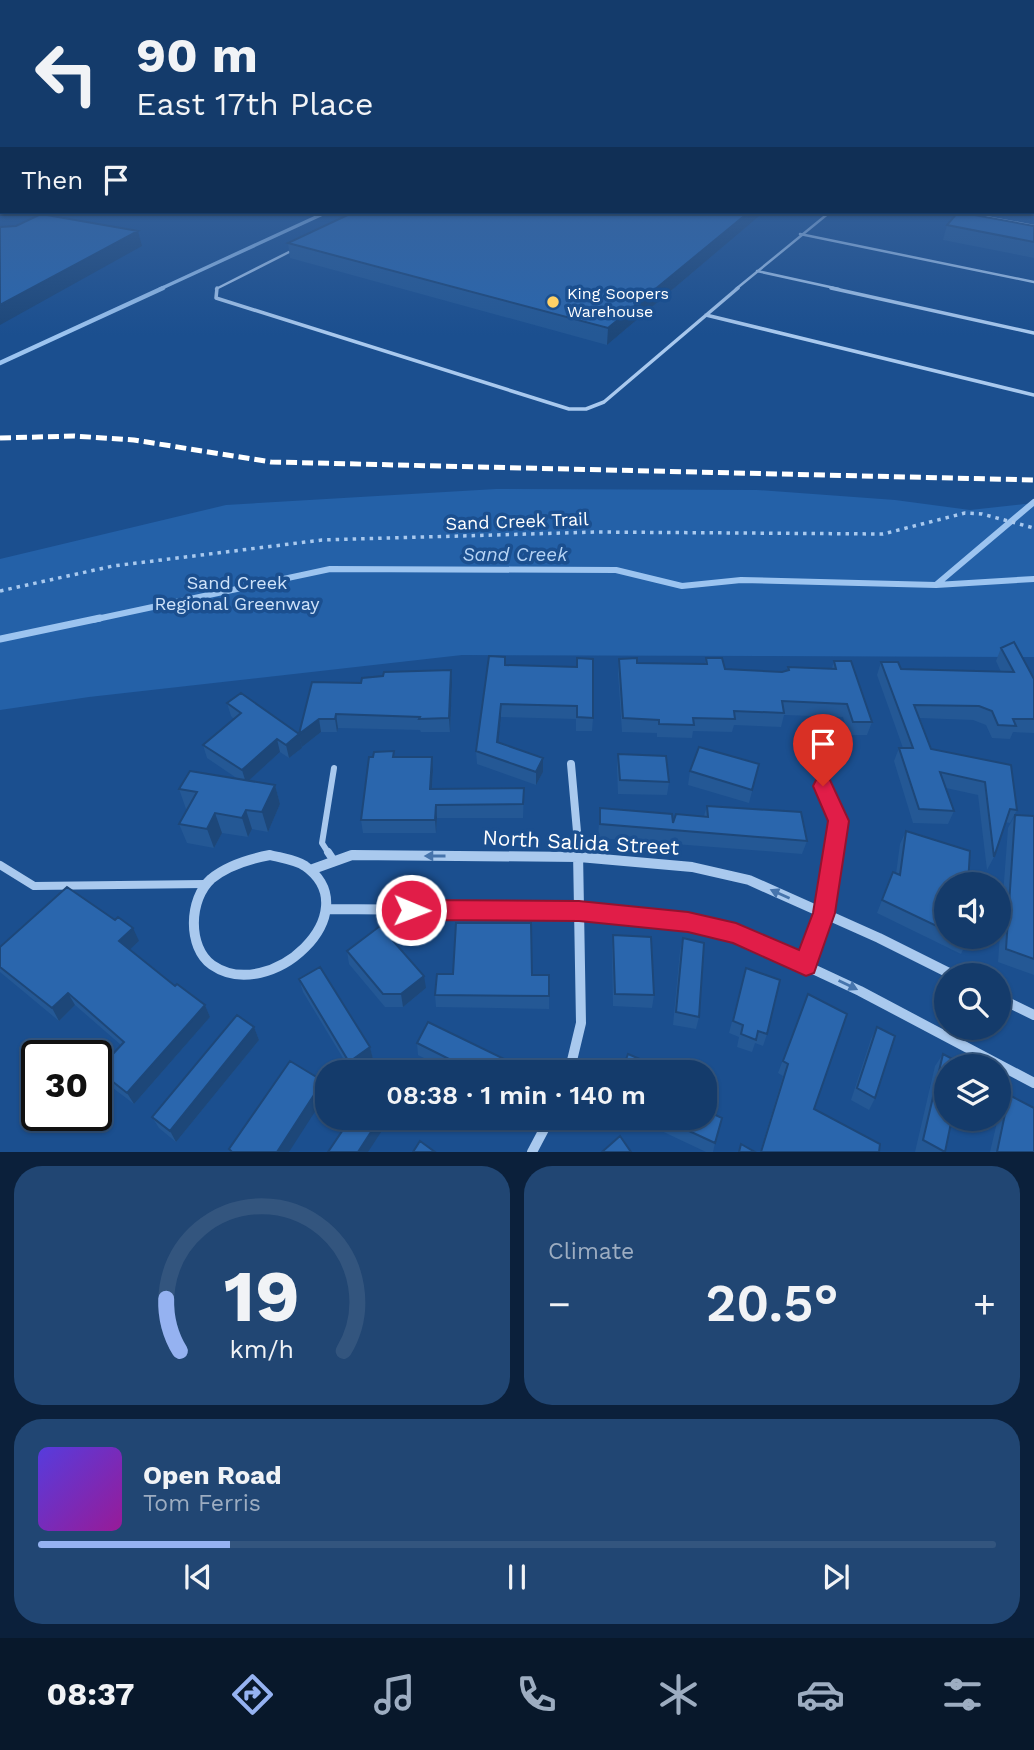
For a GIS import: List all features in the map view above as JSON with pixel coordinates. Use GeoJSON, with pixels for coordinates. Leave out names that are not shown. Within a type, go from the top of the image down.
{"type":"FeatureCollection","features":[{"type":"Feature","properties":{"kind":"street"},"geometry":{"type":"LineString","coordinates":[[570,764],[581,881],[581,1023],[572,1060]]}},
{"type":"Feature","properties":{"kind":"street"},"geometry":{"type":"LineString","coordinates":[[806,965],[824,913],[839,821],[823,786]]}},
{"type":"Feature","properties":{"kind":"street"},"geometry":{"type":"LineString","coordinates":[[270,855],[294,858],[313,869],[325,887],[327,909],[320,932],[302,953],[277,968],[250,975],[224,971],[204,958],[194,938],[193,915],[206,884],[245,860],[270,855]]}},
{"type":"Feature","properties":{"kind":"street","name":"North Salida Street"},"geometry":{"type":"LineString","coordinates":[[313,869],[352,855],[579,857],[704,870],[749,880],[934,966]]}},
{"type":"Feature","properties":{"kind":"street"},"geometry":{"type":"LineString","coordinates":[[327,909],[579,911],[688,922],[724,930],[806,965],[1034,1083]]}},
{"type":"Feature","properties":{"kind":"street"},"geometry":{"type":"LineString","coordinates":[[1011,1004],[1034,1015]]}},
{"type":"Feature","properties":{"kind":"street"},"geometry":{"type":"LineString","coordinates":[[532,1152],[544,1130]]}},
{"type":"Feature","properties":{"kind":"lane"},"geometry":{"type":"LineString","coordinates":[[299,247],[216,288],[216,298],[569,409],[586,408],[604,402],[809,228]]}},
{"type":"Feature","properties":{"kind":"lane"},"geometry":{"type":"LineString","coordinates":[[800,234],[1034,282]]}},
{"type":"Feature","properties":{"kind":"lane"},"geometry":{"type":"LineString","coordinates":[[757,271],[1034,333]]}},
{"type":"Feature","properties":{"kind":"lane"},"geometry":{"type":"LineString","coordinates":[[706,315],[1034,395]]}},
{"type":"Feature","properties":{"kind":"lane"},"geometry":{"type":"LineString","coordinates":[[334,768],[322,843],[334,862]]}},
{"type":"Feature","properties":{"kind":"lane"},"geometry":{"type":"LineString","coordinates":[[0,865],[34,886],[206,884]]}},
{"type":"Feature","properties":{"kind":"path","name":"Sand Creek Trail"},"geometry":{"type":"LineString","coordinates":[[0,591],[113,566],[322,540],[596,532],[883,534],[959,513],[992,516],[1034,528]]}},
{"type":"Feature","properties":{"kind":"green space","name":"Sand Creek Regional Greenway"},"geometry":{"type":"Polygon","coordinates":[[[496,489],[757,490],[895,500],[970,510],[1034,503],[1034,657],[462,655],[89,697],[0,710],[0,559],[226,505],[496,489]]]}},
{"type":"Feature","properties":{"kind":"building"},"geometry":{"type":"Polygon","coordinates":[[[0,228],[120,228],[138,231],[0,305],[0,228]]]}},
{"type":"Feature","properties":{"kind":"building","name":"King Soopers Warehouse"},"geometry":{"type":"Polygon","coordinates":[[[320,228],[730,228],[608,328],[288,243],[320,228]]]}},
{"type":"Feature","properties":{"kind":"building"},"geometry":{"type":"Polygon","coordinates":[[[961,228],[1034,228],[1034,242],[961,228]]]}},
{"type":"Feature","properties":{"kind":"building"},"geometry":{"type":"Polygon","coordinates":[[[1014,642],[1034,679],[1034,719],[1013,719],[1016,726],[998,725],[992,711],[979,706],[914,705],[931,749],[1011,765],[1017,810],[1010,809],[994,857],[985,782],[940,772],[954,811],[919,809],[899,748],[913,748],[881,662],[898,662],[901,669],[1014,672],[1001,648],[1014,642]]]}},
{"type":"Feature","properties":{"kind":"building"},"geometry":{"type":"Polygon","coordinates":[[[489,656],[505,657],[505,665],[577,667],[577,658],[593,659],[593,718],[577,717],[577,706],[501,704],[497,742],[543,758],[536,772],[476,751],[489,656]]]}},
{"type":"Feature","properties":{"kind":"building"},"geometry":{"type":"Polygon","coordinates":[[[637,658],[637,663],[707,664],[706,658],[722,658],[725,669],[782,672],[789,670],[788,667],[836,669],[834,661],[851,661],[872,722],[853,722],[847,704],[782,701],[784,713],[734,711],[735,719],[693,718],[694,725],[659,724],[659,720],[623,718],[619,659],[637,658]]]}},
{"type":"Feature","properties":{"kind":"building"},"geometry":{"type":"Polygon","coordinates":[[[451,670],[449,718],[336,714],[335,719],[319,719],[299,734],[312,682],[361,683],[362,678],[383,676],[384,672],[451,670]]]}},
{"type":"Feature","properties":{"kind":"building"},"geometry":{"type":"Polygon","coordinates":[[[241,693],[299,734],[286,745],[277,739],[242,770],[203,745],[241,713],[227,703],[241,693]]]}},
{"type":"Feature","properties":{"kind":"building"},"geometry":{"type":"Polygon","coordinates":[[[699,747],[759,764],[752,790],[690,771],[699,747]]]}},
{"type":"Feature","properties":{"kind":"building"},"geometry":{"type":"Polygon","coordinates":[[[394,751],[393,757],[432,757],[430,789],[524,788],[523,804],[436,805],[435,820],[361,820],[369,757],[373,757],[374,752],[394,751]]]}},
{"type":"Feature","properties":{"kind":"building"},"geometry":{"type":"Polygon","coordinates":[[[618,754],[666,756],[669,782],[620,780],[618,754]]]}},
{"type":"Feature","properties":{"kind":"building"},"geometry":{"type":"Polygon","coordinates":[[[190,771],[275,785],[262,812],[246,810],[242,818],[215,813],[207,829],[179,824],[197,792],[179,789],[190,771]]]}},
{"type":"Feature","properties":{"kind":"building"},"geometry":{"type":"Polygon","coordinates":[[[707,806],[801,812],[807,841],[600,824],[600,808],[672,814],[673,823],[676,814],[708,817],[707,806]]]}},
{"type":"Feature","properties":{"kind":"building"},"geometry":{"type":"Polygon","coordinates":[[[1015,815],[1034,816],[1034,959],[1006,949],[1011,949],[1011,875],[1015,815]]]}},
{"type":"Feature","properties":{"kind":"building"},"geometry":{"type":"Polygon","coordinates":[[[906,831],[970,851],[969,872],[934,872],[934,925],[882,900],[893,872],[900,875],[906,831]]]}},
{"type":"Feature","properties":{"kind":"building"},"geometry":{"type":"Polygon","coordinates":[[[67,887],[115,920],[118,917],[133,928],[119,941],[175,986],[177,984],[205,1005],[127,1093],[112,1081],[112,1055],[124,1042],[68,993],[52,1008],[0,967],[0,947],[67,887]]]}},
{"type":"Feature","properties":{"kind":"building"},"geometry":{"type":"Polygon","coordinates":[[[456,923],[531,923],[532,975],[549,975],[549,996],[435,995],[437,974],[453,974],[456,923]]]}},
{"type":"Feature","properties":{"kind":"building"},"geometry":{"type":"Polygon","coordinates":[[[380,926],[424,976],[401,994],[383,994],[347,951],[380,926]]]}},
{"type":"Feature","properties":{"kind":"building"},"geometry":{"type":"Polygon","coordinates":[[[613,935],[651,937],[654,995],[615,994],[613,935]]]}},
{"type":"Feature","properties":{"kind":"building"},"geometry":{"type":"Polygon","coordinates":[[[683,938],[704,943],[699,1017],[676,1012],[683,938]]]}},
{"type":"Feature","properties":{"kind":"building"},"geometry":{"type":"Polygon","coordinates":[[[320,967],[370,1047],[348,1060],[299,979],[320,967]]]}},
{"type":"Feature","properties":{"kind":"building"},"geometry":{"type":"Polygon","coordinates":[[[746,968],[780,980],[767,1034],[758,1031],[756,1040],[741,1034],[743,1025],[733,1021],[746,968]]]}},
{"type":"Feature","properties":{"kind":"building"},"geometry":{"type":"Polygon","coordinates":[[[808,994],[847,1014],[814,1109],[880,1144],[879,1152],[761,1152],[788,1064],[783,1061],[808,994]]]}},
{"type":"Feature","properties":{"kind":"building"},"geometry":{"type":"Polygon","coordinates":[[[237,1015],[254,1027],[170,1131],[152,1117],[237,1015]]]}},
{"type":"Feature","properties":{"kind":"building"},"geometry":{"type":"Polygon","coordinates":[[[428,1022],[506,1060],[451,1060],[417,1043],[428,1022]]]}},
{"type":"Feature","properties":{"kind":"building"},"geometry":{"type":"Polygon","coordinates":[[[877,1027],[895,1036],[875,1098],[857,1088],[877,1027]]]}},
{"type":"Feature","properties":{"kind":"building"},"geometry":{"type":"Polygon","coordinates":[[[628,1054],[642,1060],[626,1060],[628,1054]]]}},
{"type":"Feature","properties":{"kind":"building"},"geometry":{"type":"Polygon","coordinates":[[[290,1061],[315,1076],[315,1093],[277,1152],[232,1152],[229,1149],[290,1061]]]}},
{"type":"Feature","properties":{"kind":"building"},"geometry":{"type":"Polygon","coordinates":[[[934,1093],[934,1131],[949,1131],[945,1152],[923,1140],[934,1093]]]}},
{"type":"Feature","properties":{"kind":"building"},"geometry":{"type":"Polygon","coordinates":[[[1011,1096],[1034,1108],[1034,1152],[997,1152],[1001,1131],[1011,1131],[1011,1096]]]}},
{"type":"Feature","properties":{"kind":"building"},"geometry":{"type":"Polygon","coordinates":[[[717,1116],[722,1118],[715,1143],[687,1130],[717,1130],[717,1116]]]}},
{"type":"Feature","properties":{"kind":"building"},"geometry":{"type":"Polygon","coordinates":[[[343,1130],[372,1130],[358,1152],[328,1152],[343,1130]]]}},
{"type":"Feature","properties":{"kind":"building"},"geometry":{"type":"Polygon","coordinates":[[[620,1136],[631,1152],[602,1152],[620,1136]]]}},
{"type":"Feature","properties":{"kind":"building"},"geometry":{"type":"Polygon","coordinates":[[[420,1141],[435,1152],[413,1152],[420,1141]]]}},
{"type":"Feature","properties":{"kind":"building"},"geometry":{"type":"Polygon","coordinates":[[[741,1144],[755,1152],[739,1152],[741,1144]]]}},
{"type":"Feature","properties":{"kind":"waterway"},"geometry":{"type":"LineString","coordinates":[[160,289],[293,228]]}},
{"type":"Feature","properties":{"kind":"waterway"},"geometry":{"type":"LineString","coordinates":[[0,363],[163,288]]}},
{"type":"Feature","properties":{"kind":"waterway"},"geometry":{"type":"LineString","coordinates":[[937,584],[1034,502]]}},
{"type":"Feature","properties":{"kind":"waterway","name":"Sand Creek"},"geometry":{"type":"LineString","coordinates":[[92,620],[330,569],[616,570],[682,586],[741,580],[936,585],[1034,579]]}},
{"type":"Feature","properties":{"kind":"waterway","name":"Sand Creek"},"geometry":{"type":"LineString","coordinates":[[0,639],[100,618]]}},
{"type":"Feature","properties":{"kind":"railway"},"geometry":{"type":"LineString","coordinates":[[0,438],[74,436],[134,440],[271,462],[1034,480]]}},
{"type":"Feature","properties":{"kind":"place","name":"King Soopers Warehouse"},"geometry":{"type":"Point","coordinates":[553,302]}},
{"type":"Feature","properties":{"kind":"route"},"geometry":{"type":"LineString","coordinates":[[411,910],[579,911],[688,922],[736,933],[806,965],[824,913],[839,821],[823,786]]}}]}
